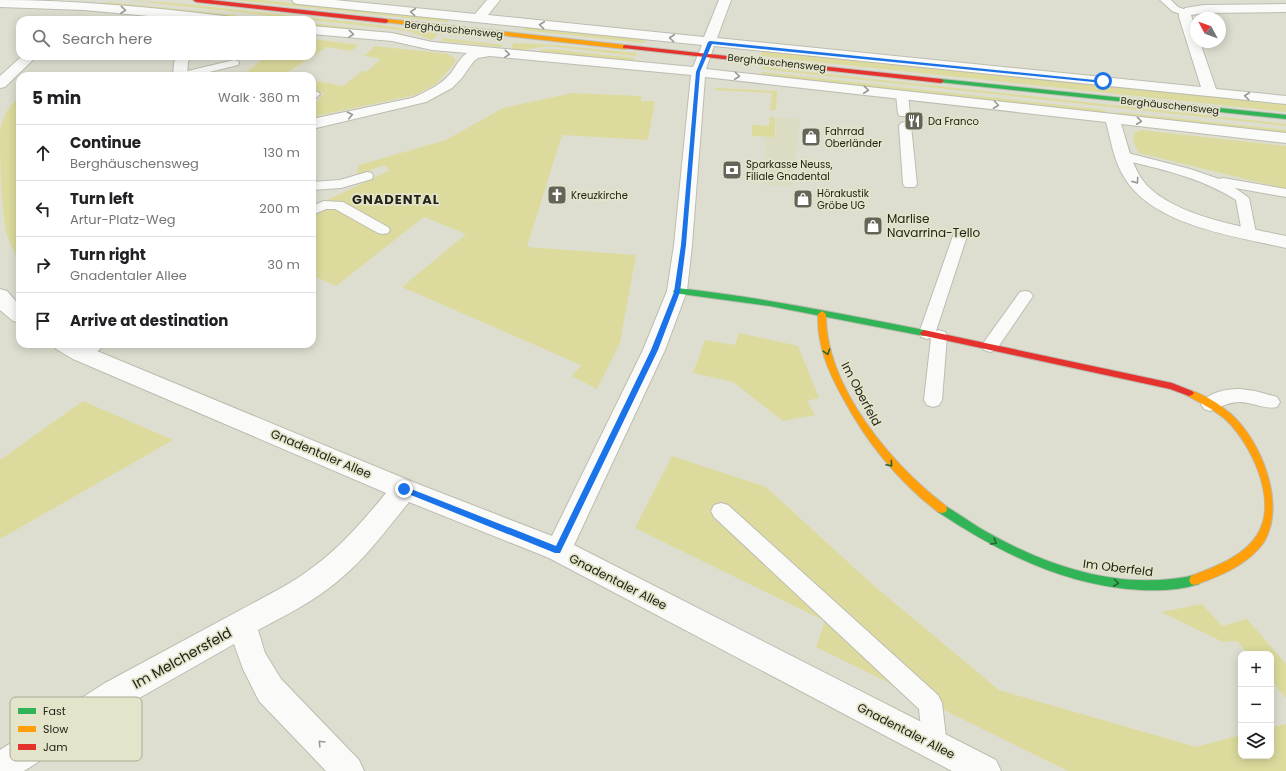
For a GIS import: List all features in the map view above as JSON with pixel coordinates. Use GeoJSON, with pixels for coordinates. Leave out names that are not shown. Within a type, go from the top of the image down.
{"type":"FeatureCollection","features":[{"type":"Feature","properties":{"kind":"main road","name":"Berghäuschensweg"},"geometry":{"type":"LineString","coordinates":[[196,0],[518,36],[1286,117]]}},
{"type":"Feature","properties":{"kind":"main road","name":"Im Oberfeld"},"geometry":{"type":"LineString","coordinates":[[677,292],[714,294],[766,302],[990,346],[1172,386],[1189,392],[1210,404],[1228,417],[1245,435],[1254,448],[1268,488],[1271,503],[1266,530],[1259,541],[1250,550],[1227,566],[1207,577],[1190,582],[1161,585],[1132,585],[1074,575],[1040,564],[996,544],[938,506],[900,475],[876,447],[862,426],[828,357],[820,325],[822,314]]}},
{"type":"Feature","properties":{"kind":"street","name":"Berghäuschensweg"},"geometry":{"type":"LineString","coordinates":[[298,0],[478,19],[705,56],[902,94],[1286,138]]}},
{"type":"Feature","properties":{"kind":"street"},"geometry":{"type":"LineString","coordinates":[[478,19],[494,0]]}},
{"type":"Feature","properties":{"kind":"street"},"geometry":{"type":"LineString","coordinates":[[558,550],[654,350],[677,292],[684,245],[705,56],[725,0]]}},
{"type":"Feature","properties":{"kind":"street"},"geometry":{"type":"LineString","coordinates":[[0,3],[39,3],[178,16]]}},
{"type":"Feature","properties":{"kind":"street"},"geometry":{"type":"LineString","coordinates":[[83,16],[97,8]]}},
{"type":"Feature","properties":{"kind":"street"},"geometry":{"type":"LineString","coordinates":[[1210,92],[1185,17],[1186,13],[1204,8],[1286,8]]}},
{"type":"Feature","properties":{"kind":"street","name":"Berghäuschensweg"},"geometry":{"type":"LineString","coordinates":[[316,30],[392,37],[432,46],[488,52],[705,56],[1210,92],[1286,100]]}},
{"type":"Feature","properties":{"kind":"street","name":"Berghäuschensweg"},"geometry":{"type":"LineString","coordinates":[[316,123],[416,101],[428,96],[450,82],[469,58],[480,53],[488,52]]}},
{"type":"Feature","properties":{"kind":"street"},"geometry":{"type":"LineString","coordinates":[[0,84],[26,60]]}},
{"type":"Feature","properties":{"kind":"street"},"geometry":{"type":"LineString","coordinates":[[180,72],[182,60]]}},
{"type":"Feature","properties":{"kind":"street","name":"Berghäuschensweg"},"geometry":{"type":"LineString","coordinates":[[1112,118],[1130,171],[1137,183],[1156,200],[1171,209],[1196,219],[1286,242]]}},
{"type":"Feature","properties":{"kind":"street"},"geometry":{"type":"LineString","coordinates":[[0,296],[9,308],[16,313]]}},
{"type":"Feature","properties":{"kind":"street","name":"Gnadentaler Allee"},"geometry":{"type":"LineString","coordinates":[[82,348],[404,489],[558,550],[985,771]]}},
{"type":"Feature","properties":{"kind":"street","name":"Im Melchersfeld"},"geometry":{"type":"LineString","coordinates":[[111,697],[312,585],[339,564],[362,542],[404,489]]}},
{"type":"Feature","properties":{"kind":"street","name":"Im Melchersfeld"},"geometry":{"type":"LineString","coordinates":[[242,624],[253,659],[270,690],[348,771]]}},
{"type":"Feature","properties":{"kind":"street","name":"Im Melchersfeld"},"geometry":{"type":"LineString","coordinates":[[0,768],[11,761]]}},
{"type":"Feature","properties":{"kind":"lane"},"geometry":{"type":"LineString","coordinates":[[1165,0],[1175,9],[1186,13]]}},
{"type":"Feature","properties":{"kind":"lane"},"geometry":{"type":"LineString","coordinates":[[197,72],[234,63]]}},
{"type":"Feature","properties":{"kind":"lane"},"geometry":{"type":"LineString","coordinates":[[902,94],[910,184]]}},
{"type":"Feature","properties":{"kind":"lane"},"geometry":{"type":"LineString","coordinates":[[1124,156],[1191,171],[1230,189],[1242,198],[1249,233]]}},
{"type":"Feature","properties":{"kind":"lane"},"geometry":{"type":"LineString","coordinates":[[316,186],[341,184],[367,176]]}},
{"type":"Feature","properties":{"kind":"lane"},"geometry":{"type":"LineString","coordinates":[[1215,181],[1286,193]]}},
{"type":"Feature","properties":{"kind":"lane"},"geometry":{"type":"LineString","coordinates":[[316,209],[324,205],[338,205],[383,230]]}},
{"type":"Feature","properties":{"kind":"lane"},"geometry":{"type":"LineString","coordinates":[[933,400],[933,335],[961,233]]}},
{"type":"Feature","properties":{"kind":"lane"},"geometry":{"type":"LineString","coordinates":[[990,346],[1025,296]]}},
{"type":"Feature","properties":{"kind":"lane"},"geometry":{"type":"LineString","coordinates":[[1210,404],[1216,400],[1232,395],[1251,396],[1271,402]]}},
{"type":"Feature","properties":{"kind":"lane"},"geometry":{"type":"LineString","coordinates":[[721,511],[930,703],[935,746]]}},
{"type":"Feature","properties":{"kind":"shaded area"},"geometry":{"type":"Polygon","coordinates":[[[125,0],[174,3],[295,16],[274,16],[125,0]]]}},
{"type":"Feature","properties":{"kind":"shaded area"},"geometry":{"type":"Polygon","coordinates":[[[234,0],[261,0],[450,20],[447,22],[234,0]]]}},
{"type":"Feature","properties":{"kind":"shaded area"},"geometry":{"type":"Polygon","coordinates":[[[108,2],[237,15],[212,16],[104,5],[108,2]]]}},
{"type":"Feature","properties":{"kind":"shaded area"},"geometry":{"type":"Polygon","coordinates":[[[316,18],[379,25],[438,34],[432,40],[408,31],[316,21],[316,18]]]}},
{"type":"Feature","properties":{"kind":"shaded area"},"geometry":{"type":"Polygon","coordinates":[[[316,23],[404,34],[401,37],[316,27],[316,23]]]}},
{"type":"Feature","properties":{"kind":"shaded area"},"geometry":{"type":"Polygon","coordinates":[[[525,27],[646,40],[644,43],[523,30],[525,27]]]}},
{"type":"Feature","properties":{"kind":"shaded area"},"geometry":{"type":"Polygon","coordinates":[[[443,38],[503,45],[501,47],[441,41],[443,38]]]}},
{"type":"Feature","properties":{"kind":"shaded area"},"geometry":{"type":"Polygon","coordinates":[[[316,40],[359,45],[351,51],[327,47],[316,54],[316,40]]]}},
{"type":"Feature","properties":{"kind":"shaded area"},"geometry":{"type":"Polygon","coordinates":[[[514,43],[554,45],[637,53],[636,56],[548,46],[521,50],[510,49],[514,43]]]}},
{"type":"Feature","properties":{"kind":"shaded area"},"geometry":{"type":"Polygon","coordinates":[[[375,46],[448,54],[455,59],[455,63],[436,84],[415,95],[316,116],[316,102],[324,93],[316,92],[316,81],[343,86],[362,71],[366,72],[381,59],[364,56],[375,46]]]}},
{"type":"Feature","properties":{"kind":"shaded area"},"geometry":{"type":"Polygon","coordinates":[[[549,49],[634,58],[632,62],[529,52],[549,49]]]}},
{"type":"Feature","properties":{"kind":"shaded area"},"geometry":{"type":"Polygon","coordinates":[[[761,51],[1286,104],[1286,112],[761,56],[761,51]]]}},
{"type":"Feature","properties":{"kind":"shaded area"},"geometry":{"type":"Polygon","coordinates":[[[261,60],[307,60],[288,72],[247,72],[261,60]]]}},
{"type":"Feature","properties":{"kind":"shaded area"},"geometry":{"type":"Polygon","coordinates":[[[763,67],[1286,124],[1286,126],[762,69],[763,67]]]}},
{"type":"Feature","properties":{"kind":"shaded area"},"geometry":{"type":"Polygon","coordinates":[[[762,72],[1105,110],[1106,114],[761,76],[762,72]]]}},
{"type":"Feature","properties":{"kind":"shaded area"},"geometry":{"type":"Polygon","coordinates":[[[716,88],[777,91],[776,110],[770,110],[772,93],[715,90],[716,88]]]}},
{"type":"Feature","properties":{"kind":"shaded area"},"geometry":{"type":"Polygon","coordinates":[[[572,93],[641,96],[641,101],[655,101],[648,140],[562,135],[527,247],[636,255],[620,343],[597,389],[572,376],[581,365],[402,287],[466,234],[424,217],[336,286],[316,277],[316,205],[390,170],[384,165],[356,176],[359,165],[446,140],[503,108],[572,93]]]}},
{"type":"Feature","properties":{"kind":"shaded area"},"geometry":{"type":"Polygon","coordinates":[[[16,101],[16,255],[6,231],[1,182],[0,134],[6,113],[16,101]]]}},
{"type":"Feature","properties":{"kind":"shaded area"},"geometry":{"type":"Polygon","coordinates":[[[1118,112],[1286,130],[1286,133],[1119,114],[1118,112]]]}},
{"type":"Feature","properties":{"kind":"shaded area"},"geometry":{"type":"Polygon","coordinates":[[[770,117],[775,117],[775,137],[752,136],[752,125],[769,126],[770,117]]]}},
{"type":"Feature","properties":{"kind":"shaded area"},"geometry":{"type":"Polygon","coordinates":[[[776,117],[800,119],[792,187],[764,185],[765,137],[776,137],[776,117]]]}},
{"type":"Feature","properties":{"kind":"shaded area"},"geometry":{"type":"Polygon","coordinates":[[[1141,130],[1286,146],[1286,189],[1139,153],[1134,143],[1133,136],[1134,133],[1141,130]]]}},
{"type":"Feature","properties":{"kind":"shaded area"},"geometry":{"type":"Polygon","coordinates":[[[739,333],[798,346],[819,398],[807,401],[815,415],[783,421],[733,382],[693,373],[705,340],[735,345],[739,333]]]}},
{"type":"Feature","properties":{"kind":"shaded area"},"geometry":{"type":"Polygon","coordinates":[[[83,401],[173,440],[0,539],[0,460],[83,401]]]}},
{"type":"Feature","properties":{"kind":"shaded area"},"geometry":{"type":"Polygon","coordinates":[[[672,456],[766,487],[873,585],[999,690],[1196,747],[1238,736],[1238,759],[1274,759],[1274,727],[1286,724],[1286,771],[1068,771],[816,647],[825,621],[635,528],[672,456]]]}},
{"type":"Feature","properties":{"kind":"shaded area"},"geometry":{"type":"Polygon","coordinates":[[[1202,604],[1222,626],[1247,619],[1286,664],[1286,698],[1274,684],[1274,651],[1245,651],[1237,641],[1223,642],[1161,612],[1202,604]]]}},
{"type":"Feature","properties":{"kind":"traffic: fast"},"geometry":{"type":"LineString","coordinates":[[941,81],[1286,117]]}},
{"type":"Feature","properties":{"kind":"traffic: fast"},"geometry":{"type":"LineString","coordinates":[[677,291],[770,303],[924,333]]}},
{"type":"Feature","properties":{"kind":"traffic: fast"},"geometry":{"type":"LineString","coordinates":[[942,509],[989,539],[1014,552],[1066,572],[1121,584],[1160,585],[1195,580]]}},
{"type":"Feature","properties":{"kind":"traffic: slow"},"geometry":{"type":"LineString","coordinates":[[386,21],[625,47]]}},
{"type":"Feature","properties":{"kind":"traffic: slow"},"geometry":{"type":"LineString","coordinates":[[822,314],[823,335],[827,354],[844,392],[863,426],[898,471],[926,497],[942,509]]}},
{"type":"Feature","properties":{"kind":"traffic: slow"},"geometry":{"type":"LineString","coordinates":[[1189,393],[1219,410],[1228,417],[1248,442],[1257,457],[1264,474],[1270,508],[1268,524],[1255,546],[1231,564],[1195,580]]}},
{"type":"Feature","properties":{"kind":"traffic: jam"},"geometry":{"type":"LineString","coordinates":[[196,0],[386,21]]}},
{"type":"Feature","properties":{"kind":"traffic: jam"},"geometry":{"type":"LineString","coordinates":[[625,47],[941,81]]}},
{"type":"Feature","properties":{"kind":"traffic: jam"},"geometry":{"type":"LineString","coordinates":[[924,333],[1172,386],[1189,393]]}},
{"type":"Feature","properties":{"kind":"place","name":"Da Franco"},"geometry":{"type":"Point","coordinates":[914,121]}},
{"type":"Feature","properties":{"kind":"place","name":"Fahrrad Oberländer"},"geometry":{"type":"Point","coordinates":[811,137]}},
{"type":"Feature","properties":{"kind":"place","name":"Sparkasse Neuss, Filiale Gnadental"},"geometry":{"type":"Point","coordinates":[732,170]}},
{"type":"Feature","properties":{"kind":"place","name":"Kreuzkirche"},"geometry":{"type":"Point","coordinates":[557,195]}},
{"type":"Feature","properties":{"kind":"place","name":"Hörakustik Gröbe UG"},"geometry":{"type":"Point","coordinates":[803,199]}},
{"type":"Feature","properties":{"kind":"place","name":"Marlise Navarrina-Tello"},"geometry":{"type":"Point","coordinates":[873,226]}},
{"type":"Feature","properties":{"kind":"district","name":"GNADENTAL"},"geometry":{"type":"Point","coordinates":[396,199]}},
{"type":"Feature","properties":{"kind":"route"},"geometry":{"type":"LineString","coordinates":[[404,489],[558,550],[654,350],[677,292],[684,245],[698,72],[710,42],[1103,81]]}}]}
